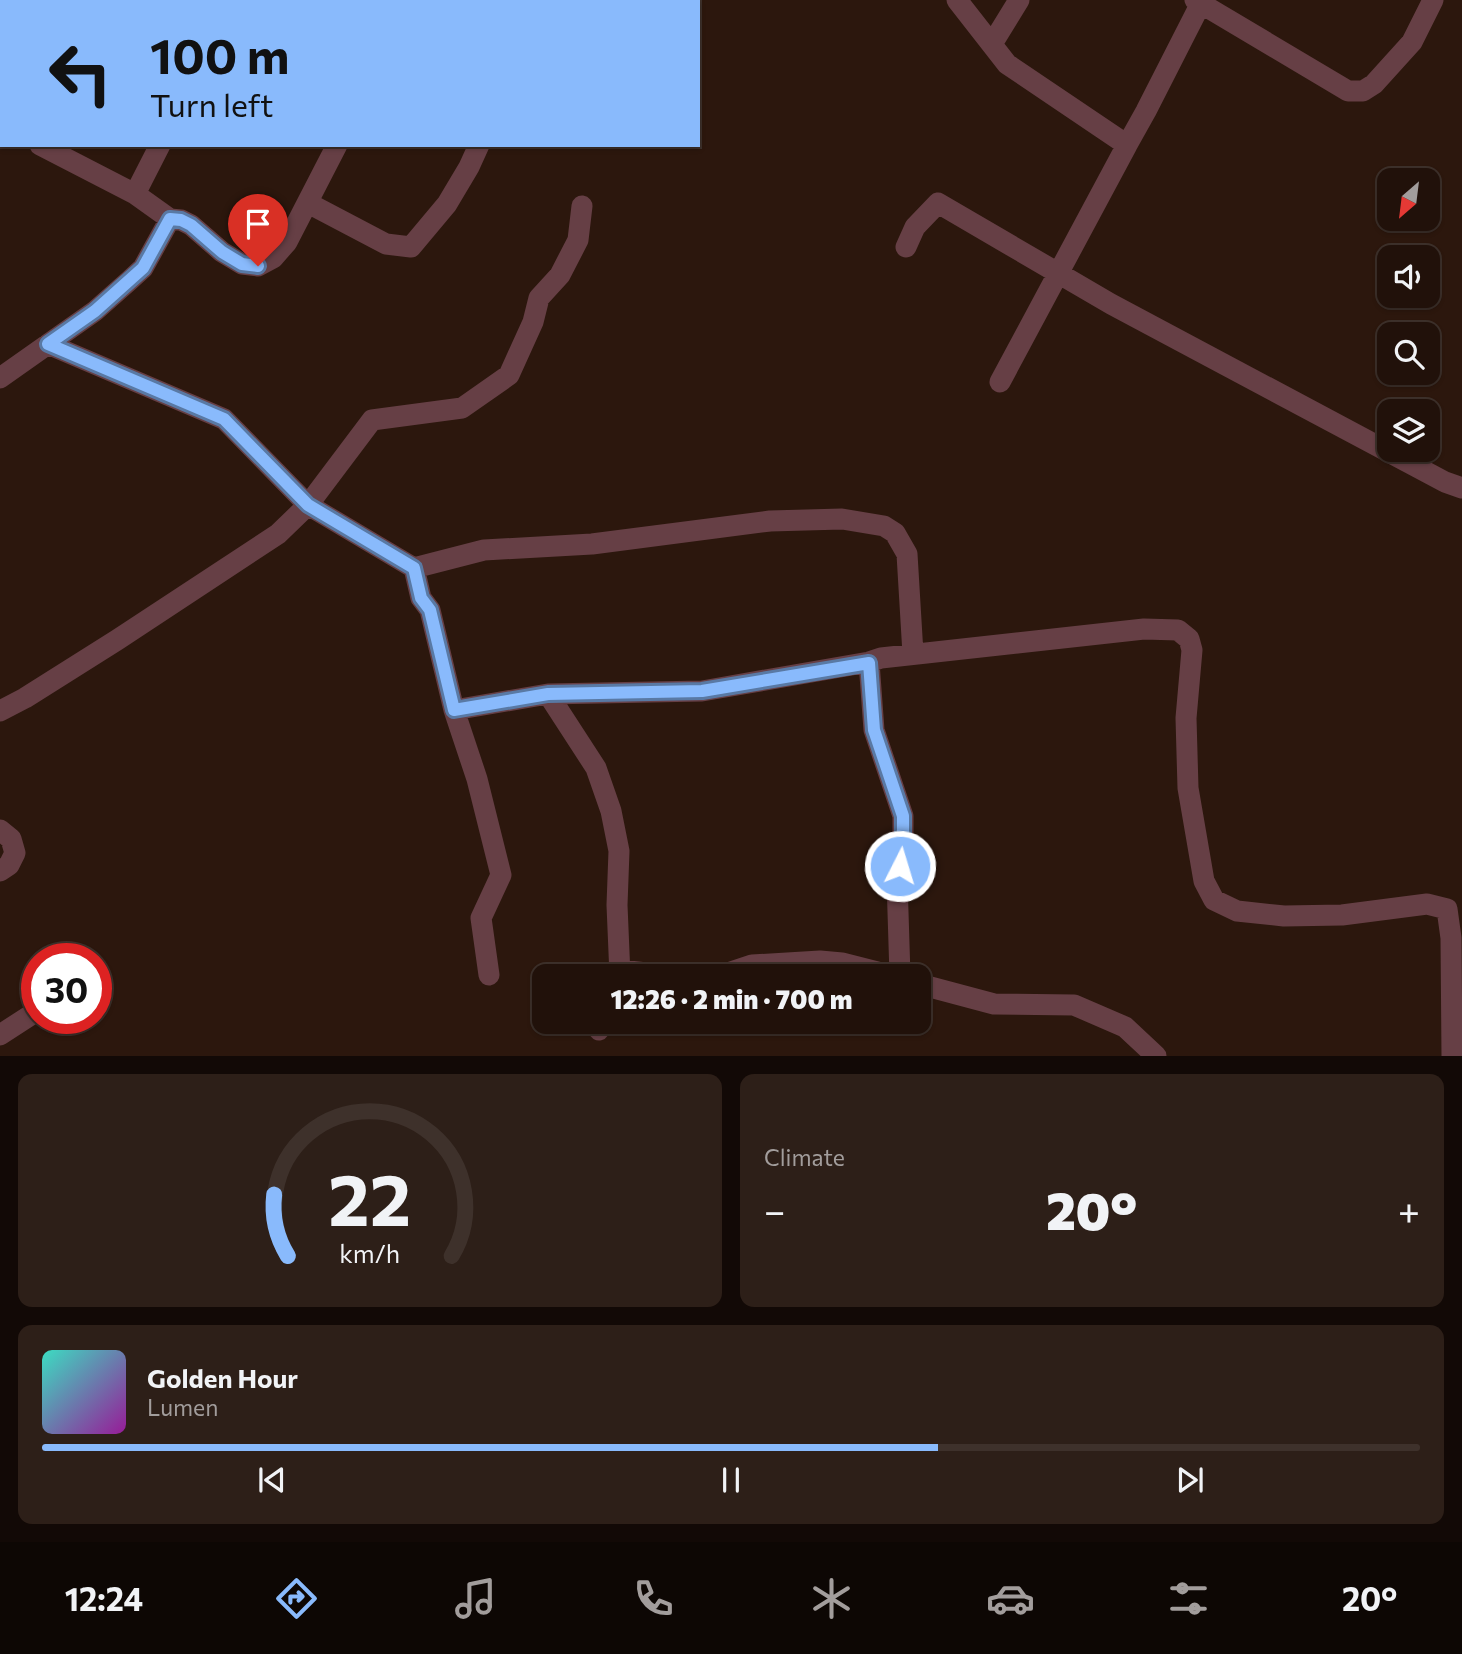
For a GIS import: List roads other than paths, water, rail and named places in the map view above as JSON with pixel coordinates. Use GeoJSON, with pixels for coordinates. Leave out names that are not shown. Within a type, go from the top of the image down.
{"type":"FeatureCollection","features":[{"type":"Feature","properties":{"kind":"street"},"geometry":{"type":"LineString","coordinates":[[957,0],[1007,64],[1127,145]]}},
{"type":"Feature","properties":{"kind":"street"},"geometry":{"type":"LineString","coordinates":[[992,44],[1019,0]]}},
{"type":"Feature","properties":{"kind":"street"},"geometry":{"type":"LineString","coordinates":[[1000,382],[1146,111],[1198,2],[1348,91],[1363,91],[1374,84],[1412,42],[1433,0]]}},
{"type":"Feature","properties":{"kind":"street"},"geometry":{"type":"LineString","coordinates":[[44,147],[135,194],[170,219],[191,225],[222,252],[242,264],[258,266],[274,258],[287,242],[336,147]]}},
{"type":"Feature","properties":{"kind":"street"},"geometry":{"type":"LineString","coordinates":[[135,194],[159,147]]}},
{"type":"Feature","properties":{"kind":"street"},"geometry":{"type":"LineString","coordinates":[[308,202],[386,244],[411,247],[447,204],[470,167],[478,147]]}},
{"type":"Feature","properties":{"kind":"street"},"geometry":{"type":"LineString","coordinates":[[906,247],[915,227],[938,203],[1111,304],[1462,488]]}},
{"type":"Feature","properties":{"kind":"street"},"geometry":{"type":"LineString","coordinates":[[0,711],[117,640],[278,534],[308,505],[372,421],[462,408],[509,374],[533,322],[539,298],[560,275],[578,240],[582,206]]}},
{"type":"Feature","properties":{"kind":"street"},"geometry":{"type":"LineString","coordinates":[[0,378],[95,311],[143,268],[170,219]]}},
{"type":"Feature","properties":{"kind":"street"},"geometry":{"type":"LineString","coordinates":[[48,344],[224,419],[308,505],[414,568],[484,550],[593,544],[770,521],[842,519],[884,526],[895,533],[906,554],[913,654]]}},
{"type":"Feature","properties":{"kind":"street"},"geometry":{"type":"LineString","coordinates":[[414,568],[421,598],[430,610],[454,710],[477,779],[500,875],[481,918],[489,975]]}},
{"type":"Feature","properties":{"kind":"street"},"geometry":{"type":"LineString","coordinates":[[454,710],[548,694],[702,691],[869,663],[881,658],[1144,629],[1178,630],[1189,639],[1192,650],[1186,718],[1188,788],[1205,881],[1214,900],[1237,911],[1284,916],[1342,915],[1427,904],[1455,909],[1451,938],[1452,1055]]}},
{"type":"Feature","properties":{"kind":"street"},"geometry":{"type":"LineString","coordinates":[[869,663],[874,730],[903,816],[903,851],[897,880],[900,964]]}},
{"type":"Feature","properties":{"kind":"street"},"geometry":{"type":"LineString","coordinates":[[548,694],[596,768],[611,811],[619,851],[617,905],[620,964]]}},
{"type":"Feature","properties":{"kind":"street"},"geometry":{"type":"LineString","coordinates":[[0,830],[11,839],[15,853],[9,865],[0,871]]}},
{"type":"Feature","properties":{"kind":"street"},"geometry":{"type":"LineString","coordinates":[[769,964],[820,961],[849,964]]}},
{"type":"Feature","properties":{"kind":"street"},"geometry":{"type":"LineString","coordinates":[[931,987],[994,1004],[1074,1005],[1125,1027],[1156,1055]]}},
{"type":"Feature","properties":{"kind":"street"},"geometry":{"type":"LineString","coordinates":[[0,1035],[21,1021]]}}]}
